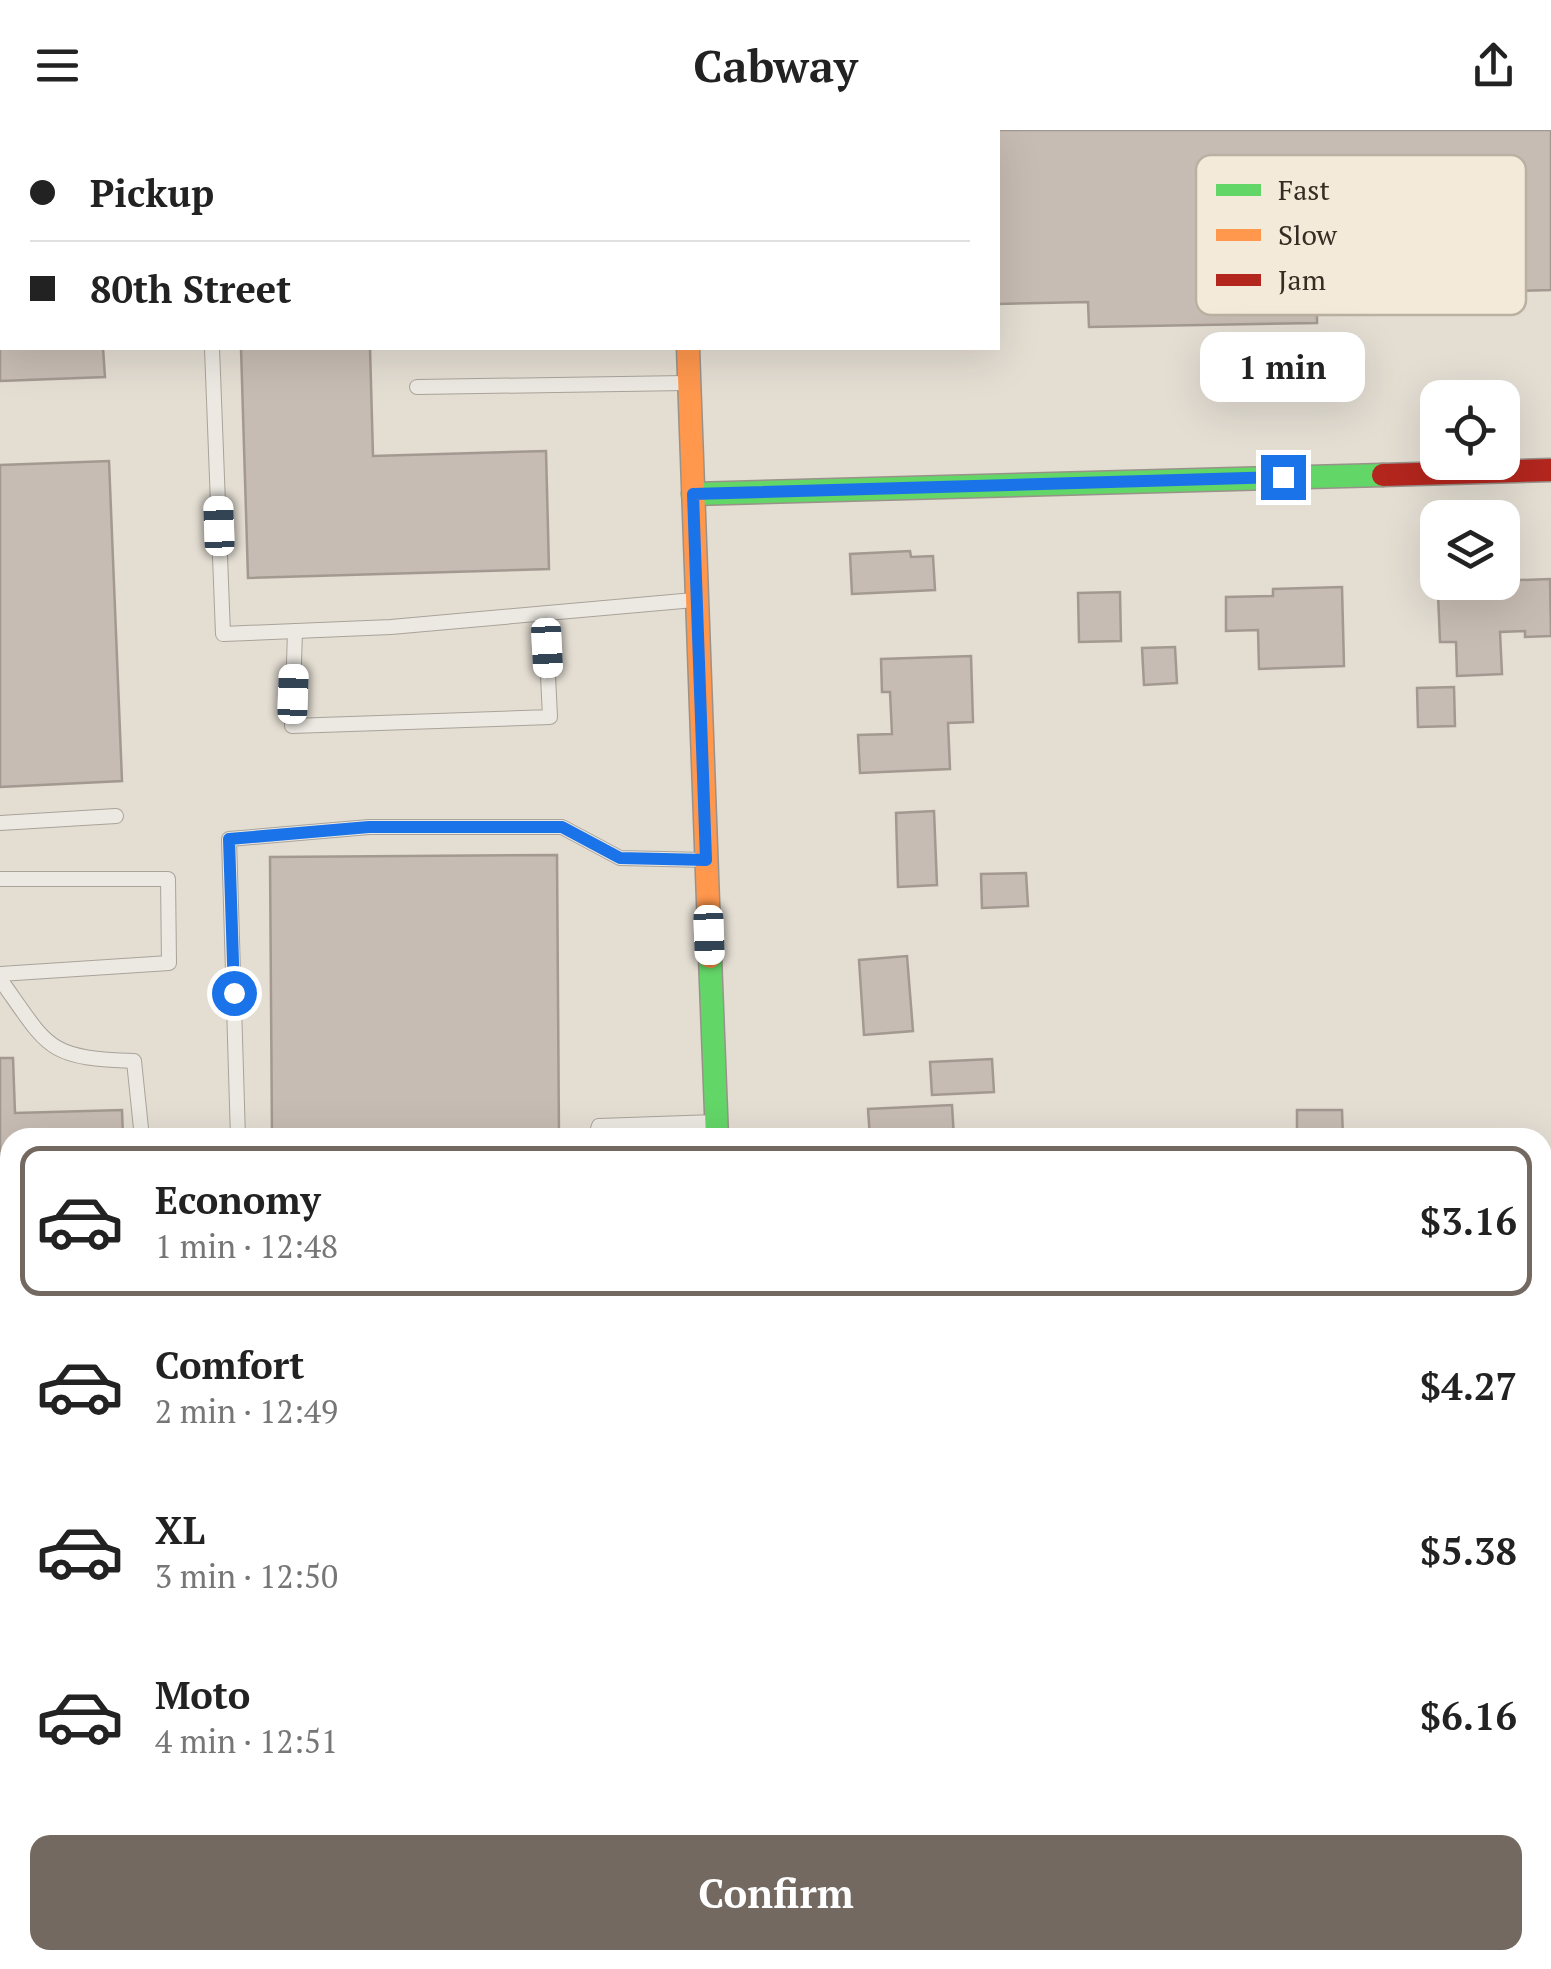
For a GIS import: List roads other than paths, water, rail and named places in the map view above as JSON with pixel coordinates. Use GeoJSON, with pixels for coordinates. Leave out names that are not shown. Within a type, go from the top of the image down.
{"type":"FeatureCollection","features":[{"type":"Feature","properties":{"kind":"street"},"geometry":{"type":"LineString","coordinates":[[688,350],[717,1128]]}},
{"type":"Feature","properties":{"kind":"street"},"geometry":{"type":"LineString","coordinates":[[693,494],[1551,470]]}},
{"type":"Feature","properties":{"kind":"lane"},"geometry":{"type":"LineString","coordinates":[[212,350],[223,634],[391,627],[696,599]]}},
{"type":"Feature","properties":{"kind":"lane"},"geometry":{"type":"LineString","coordinates":[[416,387],[689,384]]}},
{"type":"Feature","properties":{"kind":"lane"},"geometry":{"type":"LineString","coordinates":[[295,631],[292,726],[550,717],[545,614]]}},
{"type":"Feature","properties":{"kind":"lane"},"geometry":{"type":"LineString","coordinates":[[0,823],[116,816]]}},
{"type":"Feature","properties":{"kind":"lane"},"geometry":{"type":"LineString","coordinates":[[238,1128],[229,839],[369,827],[562,827],[620,858],[706,860]]}},
{"type":"Feature","properties":{"kind":"lane"},"geometry":{"type":"LineString","coordinates":[[0,878],[168,879],[169,962],[0,976],[45,1043],[81,1059],[134,1061],[141,1128]]}},
{"type":"Feature","properties":{"kind":"lane"},"geometry":{"type":"LineString","coordinates":[[598,1128],[658,1128]]}}]}
